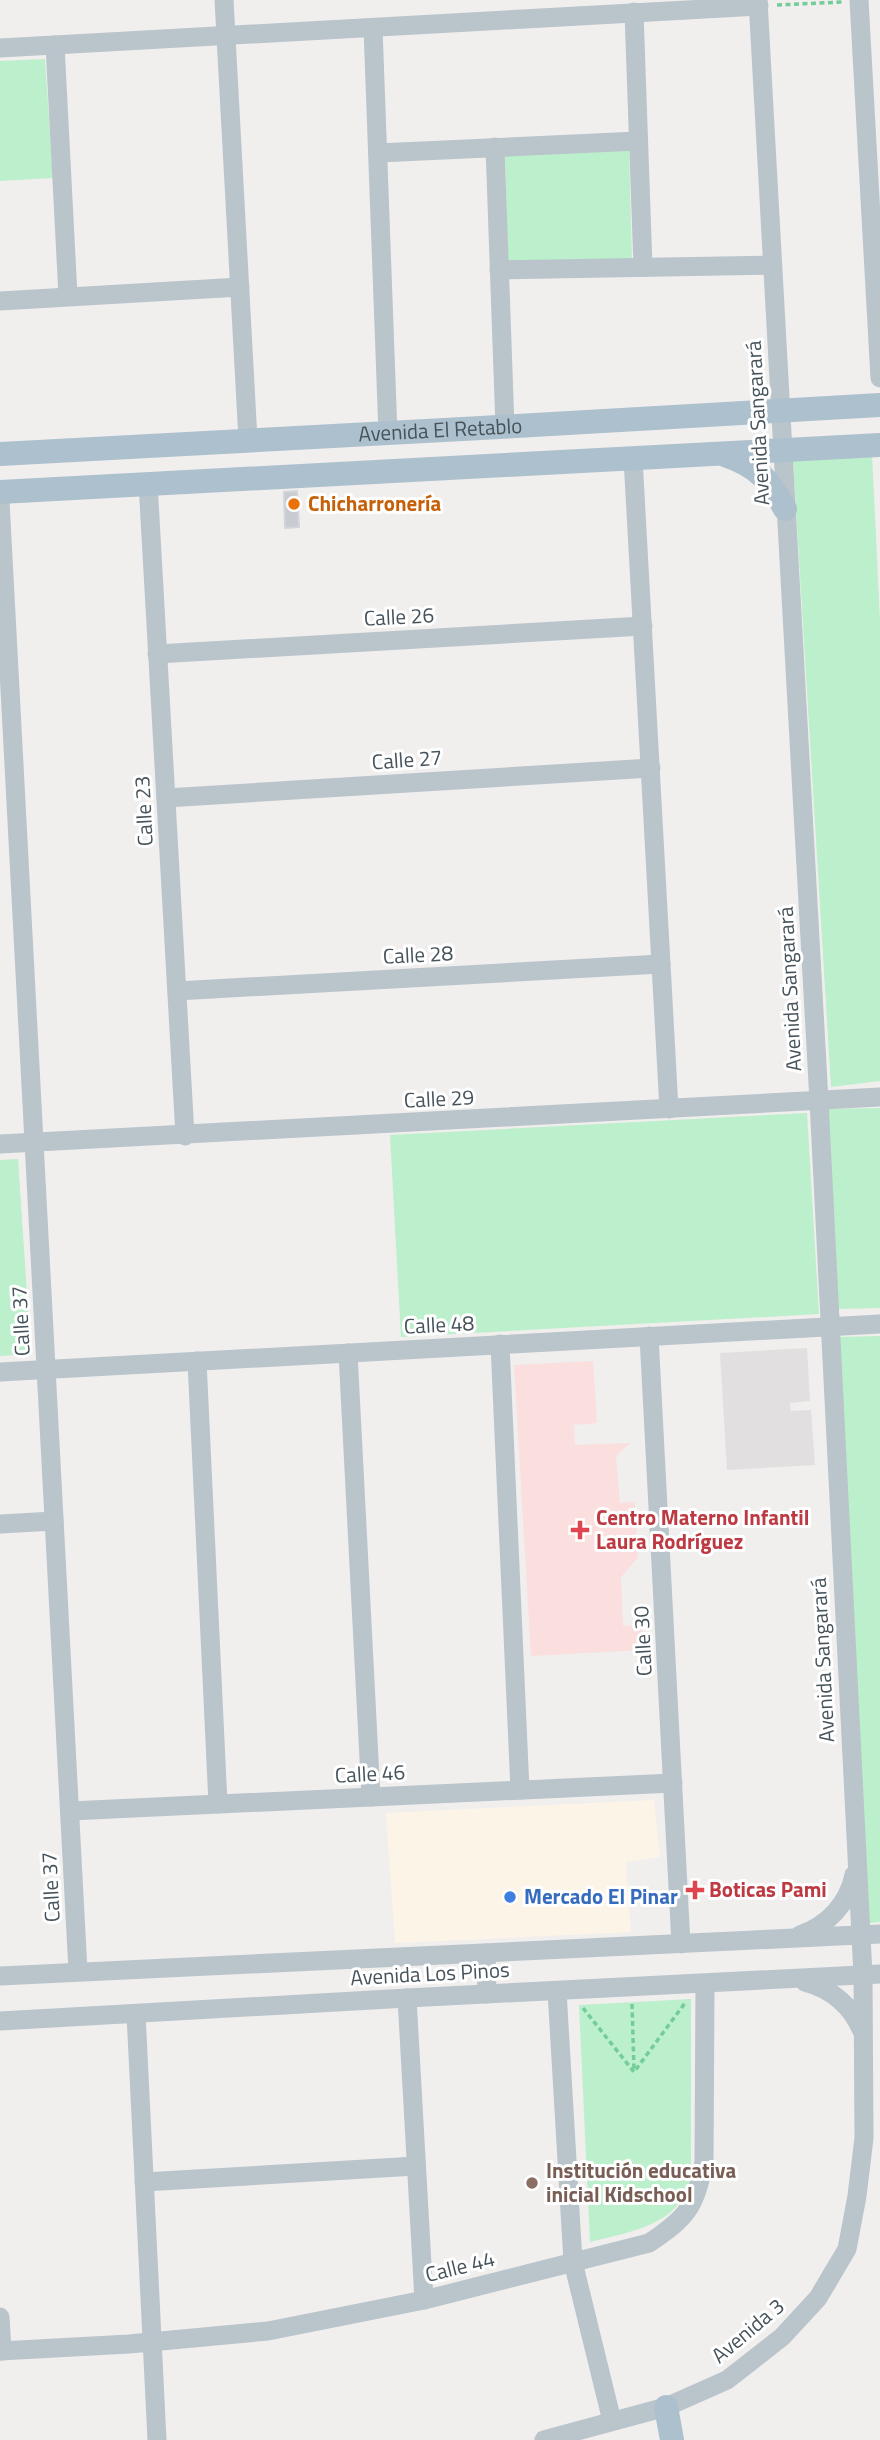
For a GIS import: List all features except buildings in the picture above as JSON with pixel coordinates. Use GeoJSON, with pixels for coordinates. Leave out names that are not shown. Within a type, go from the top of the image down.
{"type":"FeatureCollection","features":[{"type":"Feature","properties":{"kind":"main road","name":"Avenida El Retablo"},"geometry":{"type":"LineString","coordinates":[[0,454],[388,435],[880,405]]}},
{"type":"Feature","properties":{"kind":"main road","name":"Avenida El Retablo"},"geometry":{"type":"LineString","coordinates":[[0,492],[880,445]]}},
{"type":"Feature","properties":{"kind":"main road"},"geometry":{"type":"LineString","coordinates":[[721,453],[744,461],[756,469],[768,481],[785,509]]}},
{"type":"Feature","properties":{"kind":"main road"},"geometry":{"type":"LineString","coordinates":[[666,2407],[672,2440]]}},
{"type":"Feature","properties":{"kind":"street"},"geometry":{"type":"LineString","coordinates":[[223,0],[248,440]]}},
{"type":"Feature","properties":{"kind":"street"},"geometry":{"type":"LineString","coordinates":[[859,1],[877,253],[880,378]]}},
{"type":"Feature","properties":{"kind":"street"},"geometry":{"type":"LineString","coordinates":[[0,48],[373,28],[758,3]]}},
{"type":"Feature","properties":{"kind":"street","name":"Avenida Sangarará"},"geometry":{"type":"LineString","coordinates":[[758,3],[819,1101],[856,1856],[870,1935],[871,1975]]}},
{"type":"Feature","properties":{"kind":"street"},"geometry":{"type":"LineString","coordinates":[[634,12],[643,267]]}},
{"type":"Feature","properties":{"kind":"street"},"geometry":{"type":"LineString","coordinates":[[373,28],[388,435]]}},
{"type":"Feature","properties":{"kind":"street"},"geometry":{"type":"LineString","coordinates":[[55,45],[68,296]]}},
{"type":"Feature","properties":{"kind":"street"},"geometry":{"type":"LineString","coordinates":[[378,153],[638,141]]}},
{"type":"Feature","properties":{"kind":"street"},"geometry":{"type":"LineString","coordinates":[[495,147],[505,427]]}},
{"type":"Feature","properties":{"kind":"street"},"geometry":{"type":"LineString","coordinates":[[499,270],[772,265]]}},
{"type":"Feature","properties":{"kind":"street"},"geometry":{"type":"LineString","coordinates":[[0,301],[240,287]]}},
{"type":"Feature","properties":{"kind":"street"},"geometry":{"type":"LineString","coordinates":[[633,458],[669,1109]]}},
{"type":"Feature","properties":{"kind":"street","name":"Calle 23"},"geometry":{"type":"LineString","coordinates":[[148,483],[185,1136]]}},
{"type":"Feature","properties":{"kind":"street","name":"Calle 37"},"geometry":{"type":"LineString","coordinates":[[0,501],[4,658],[34,1143],[78,1971]]}},
{"type":"Feature","properties":{"kind":"street","name":"Calle 26"},"geometry":{"type":"LineString","coordinates":[[158,654],[643,626]]}},
{"type":"Feature","properties":{"kind":"street","name":"Calle 27"},"geometry":{"type":"LineString","coordinates":[[166,798],[650,768]]}},
{"type":"Feature","properties":{"kind":"street","name":"Calle 28"},"geometry":{"type":"LineString","coordinates":[[177,991],[661,964]]}},
{"type":"Feature","properties":{"kind":"street","name":"Calle 29"},"geometry":{"type":"LineString","coordinates":[[0,1144],[880,1097]]}},
{"type":"Feature","properties":{"kind":"street","name":"Calle 48"},"geometry":{"type":"LineString","coordinates":[[0,1372],[880,1324]]}},
{"type":"Feature","properties":{"kind":"street","name":"Calle 30"},"geometry":{"type":"LineString","coordinates":[[649,1336],[681,1944]]}},
{"type":"Feature","properties":{"kind":"street"},"geometry":{"type":"LineString","coordinates":[[500,1344],[520,1790]]}},
{"type":"Feature","properties":{"kind":"street"},"geometry":{"type":"LineString","coordinates":[[348,1353],[371,1797]]}},
{"type":"Feature","properties":{"kind":"street"},"geometry":{"type":"LineString","coordinates":[[197,1361],[218,1804]]}},
{"type":"Feature","properties":{"kind":"street"},"geometry":{"type":"LineString","coordinates":[[0,1524],[54,1521]]}},
{"type":"Feature","properties":{"kind":"street","name":"Calle 46"},"geometry":{"type":"LineString","coordinates":[[70,1811],[673,1783]]}},
{"type":"Feature","properties":{"kind":"street"},"geometry":{"type":"LineString","coordinates":[[783,1939],[810,1931],[832,1916],[853,1883],[856,1856]]}},
{"type":"Feature","properties":{"kind":"street","name":"Avenida Los Pinos"},"geometry":{"type":"LineString","coordinates":[[0,1976],[870,1935]]}},
{"type":"Feature","properties":{"kind":"street"},"geometry":{"type":"LineString","coordinates":[[486,1953],[487,1994]]}},
{"type":"Feature","properties":{"kind":"street","name":"Avenida Los Pinos"},"geometry":{"type":"LineString","coordinates":[[0,2021],[487,1994],[632,1988],[698,1990],[786,1980],[871,1975]]}},
{"type":"Feature","properties":{"kind":"street","name":"Avenida 3"},"geometry":{"type":"LineString","coordinates":[[544,2440],[666,2407],[727,2380],[782,2337],[818,2298],[847,2249],[857,2196],[864,2137],[863,2035],[871,1975]]}},
{"type":"Feature","properties":{"kind":"street"},"geometry":{"type":"LineString","coordinates":[[786,1980],[814,1985],[837,1997],[855,2017],[863,2035]]}},
{"type":"Feature","properties":{"kind":"street","name":"Calle 44"},"geometry":{"type":"LineString","coordinates":[[1,2351],[152,2342],[268,2331],[424,2300],[649,2243],[676,2225],[689,2209],[699,2187],[704,2162],[698,1990]]}},
{"type":"Feature","properties":{"kind":"street"},"geometry":{"type":"LineString","coordinates":[[558,1991],[573,2262],[612,2421]]}},
{"type":"Feature","properties":{"kind":"street"},"geometry":{"type":"LineString","coordinates":[[407,1998],[424,2300]]}},
{"type":"Feature","properties":{"kind":"street"},"geometry":{"type":"LineString","coordinates":[[136,2014],[157,2440]]}},
{"type":"Feature","properties":{"kind":"street"},"geometry":{"type":"LineString","coordinates":[[144,2182],[416,2166]]}},
{"type":"Feature","properties":{"kind":"street"},"geometry":{"type":"LineString","coordinates":[[0,2316],[1,2351]]}},
{"type":"Feature","properties":{"kind":"path"},"geometry":{"type":"LineString","coordinates":[[758,3],[859,1]]}},
{"type":"Feature","properties":{"kind":"path"},"geometry":{"type":"LineString","coordinates":[[632,1988],[634,2072]]}},
{"type":"Feature","properties":{"kind":"path"},"geometry":{"type":"LineString","coordinates":[[634,2072],[698,1990]]}},
{"type":"Feature","properties":{"kind":"path"},"geometry":{"type":"LineString","coordinates":[[580,2003],[634,2072]]}},
{"type":"Feature","properties":{"kind":"shaded area"},"geometry":{"type":"Polygon","coordinates":[[[807,1348],[810,1401],[790,1403],[791,1411],[811,1410],[815,1465],[727,1470],[720,1353],[807,1348]]]}},
{"type":"Feature","properties":{"kind":"shaded area","name":"Centro Materno Infantil Laura Rodríguez"},"geometry":{"type":"Polygon","coordinates":[[[593,1361],[597,1423],[574,1425],[575,1445],[630,1443],[616,1456],[620,1503],[635,1502],[638,1557],[621,1577],[623,1626],[642,1625],[643,1650],[531,1656],[514,1365],[593,1361]]]}},
{"type":"Feature","properties":{"kind":"shaded area","name":"Mercado El Pinar"},"geometry":{"type":"Polygon","coordinates":[[[654,1800],[660,1857],[626,1862],[631,1932],[395,1943],[386,1813],[654,1800]]]}},
{"type":"Feature","properties":{"kind":"green space"},"geometry":{"type":"Polygon","coordinates":[[[45,59],[53,178],[0,181],[0,61],[45,59]]]}},
{"type":"Feature","properties":{"kind":"green space"},"geometry":{"type":"Polygon","coordinates":[[[629,150],[632,259],[508,262],[505,153],[629,150]]]}},
{"type":"Feature","properties":{"kind":"green space"},"geometry":{"type":"Polygon","coordinates":[[[872,454],[880,621],[880,1081],[831,1087],[793,460],[872,454]]]}},
{"type":"Feature","properties":{"kind":"green space"},"geometry":{"type":"Polygon","coordinates":[[[880,1108],[880,1308],[838,1309],[827,1109],[880,1108]]]}},
{"type":"Feature","properties":{"kind":"green space"},"geometry":{"type":"Polygon","coordinates":[[[807,1113],[819,1314],[401,1337],[390,1135],[807,1113]]]}},
{"type":"Feature","properties":{"kind":"green space"},"geometry":{"type":"Polygon","coordinates":[[[18,1159],[31,1354],[0,1356],[0,1160],[18,1159]]]}},
{"type":"Feature","properties":{"kind":"green space"},"geometry":{"type":"Polygon","coordinates":[[[880,1336],[880,1922],[869,1923],[837,1337],[880,1336]]]}},
{"type":"Feature","properties":{"kind":"green space"},"geometry":{"type":"Polygon","coordinates":[[[691,1999],[691,2168],[688,2188],[680,2202],[659,2220],[646,2227],[590,2242],[579,2005],[691,1999]]]}},
{"type":"Feature","properties":{"kind":"place","name":"Chicharronería"},"geometry":{"type":"Point","coordinates":[294,504]}},
{"type":"Feature","properties":{"kind":"place","name":"Centro Materno Infantil Laura Rodríguez"},"geometry":{"type":"Point","coordinates":[580,1530]}},
{"type":"Feature","properties":{"kind":"place","name":"Boticas Pami"},"geometry":{"type":"Point","coordinates":[695,1890]}},
{"type":"Feature","properties":{"kind":"place","name":"Mercado El Pinar"},"geometry":{"type":"Point","coordinates":[510,1897]}},
{"type":"Feature","properties":{"kind":"place","name":"Institución educativa inicial Kidschool"},"geometry":{"type":"Point","coordinates":[532,2183]}}]}
